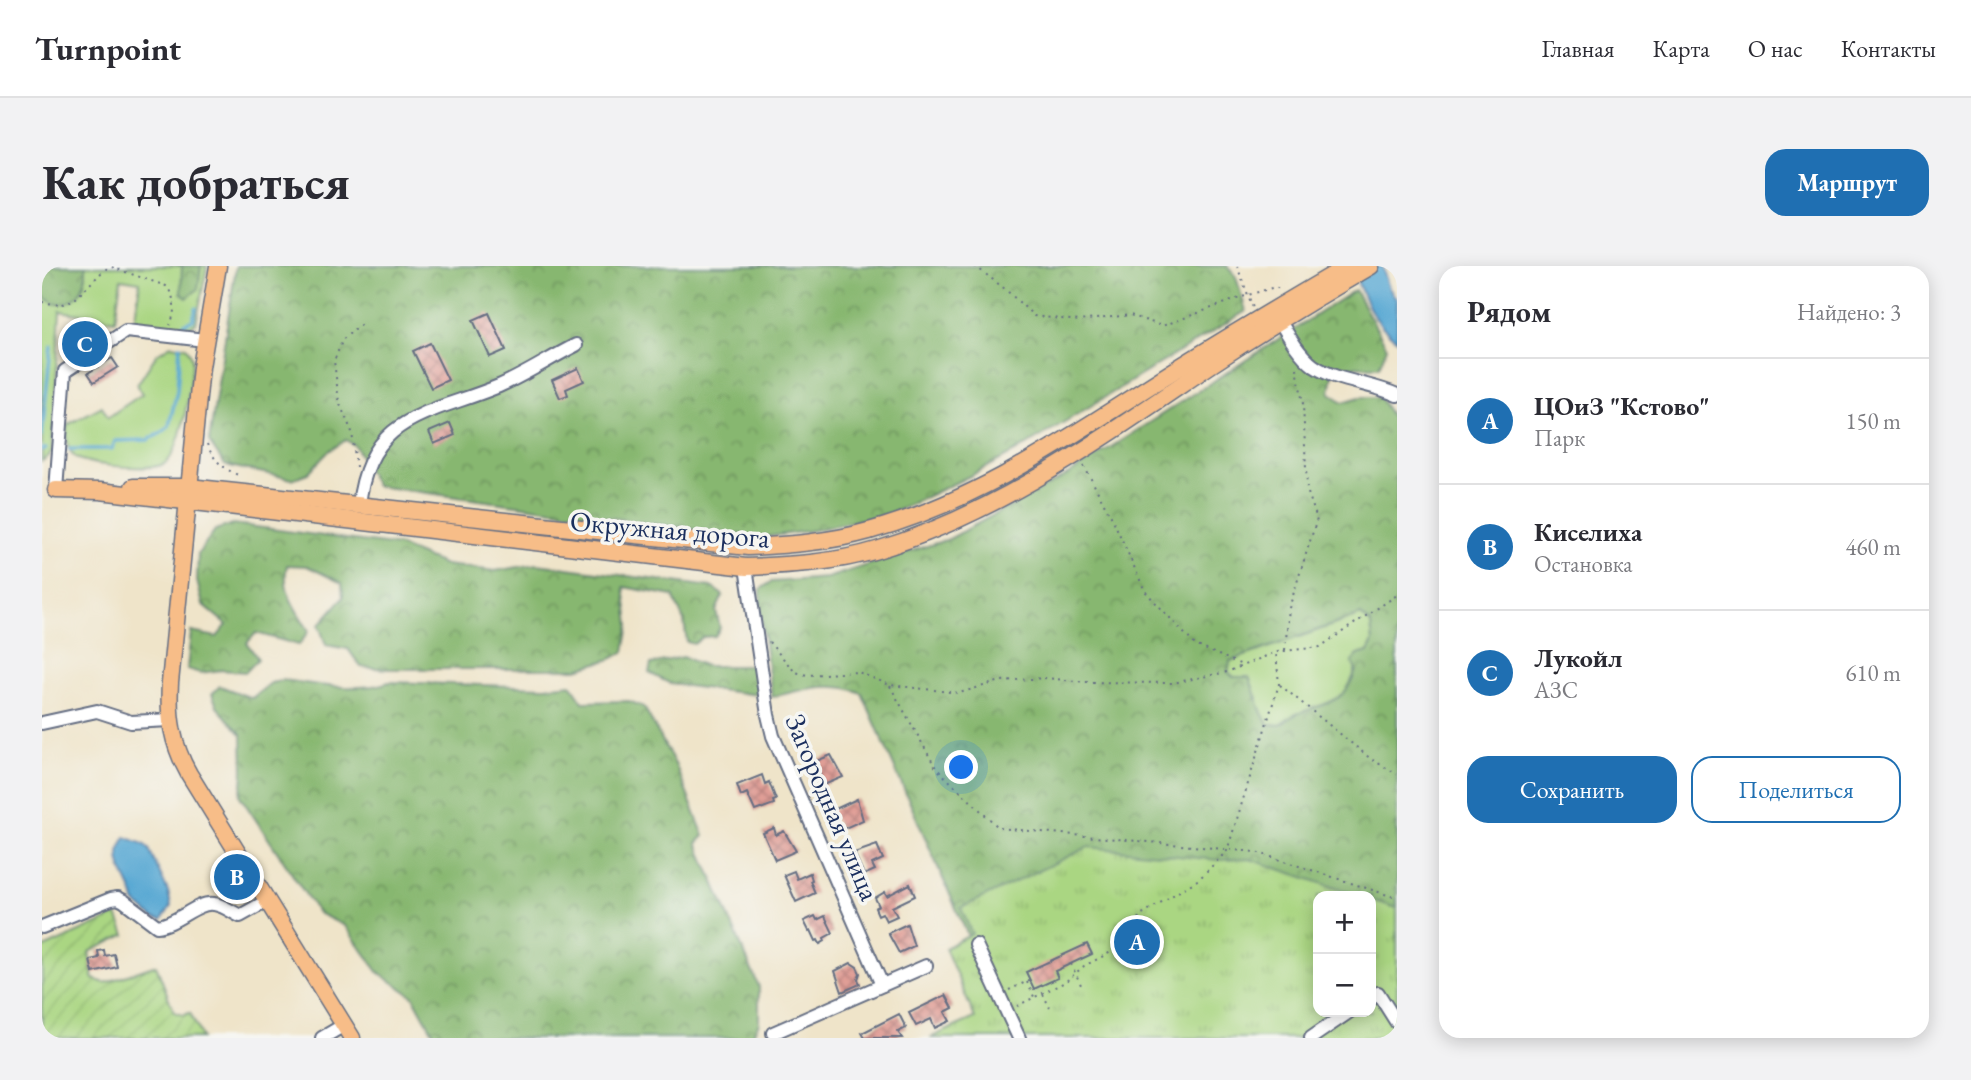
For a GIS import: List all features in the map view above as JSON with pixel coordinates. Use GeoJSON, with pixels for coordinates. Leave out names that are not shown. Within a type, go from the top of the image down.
{"type":"FeatureCollection","features":[{"type":"Feature","properties":{"kind":"main road"},"geometry":{"type":"LineString","coordinates":[[218,266],[205,340],[188,494],[170,683],[170,719],[174,742],[183,763],[348,1031]]}},
{"type":"Feature","properties":{"kind":"main road","name":"Окружная дорога"},"geometry":{"type":"LineString","coordinates":[[188,494],[746,567],[810,564],[875,551],[945,527],[1011,494],[1077,455],[1348,266]]}},
{"type":"Feature","properties":{"kind":"main road","name":"Окружная дорога"},"geometry":{"type":"LineString","coordinates":[[1306,295],[1371,266]]}},
{"type":"Feature","properties":{"kind":"main road","name":"Окружная дорога"},"geometry":{"type":"LineString","coordinates":[[49,490],[188,494],[236,492],[748,547],[808,544],[868,532],[936,509],[996,480],[1256,319],[1276,315]]}},
{"type":"Feature","properties":{"kind":"street"},"geometry":{"type":"LineString","coordinates":[[1276,315],[1299,350],[1314,365],[1338,377],[1397,395]]}},
{"type":"Feature","properties":{"kind":"street"},"geometry":{"type":"LineString","coordinates":[[49,490],[65,371],[125,331],[205,340]]}},
{"type":"Feature","properties":{"kind":"street"},"geometry":{"type":"LineString","coordinates":[[359,505],[361,481],[379,443],[404,421],[500,385],[576,345]]}},
{"type":"Feature","properties":{"kind":"street","name":"Загородная улица"},"geometry":{"type":"LineString","coordinates":[[746,567],[773,736],[881,981]]}},
{"type":"Feature","properties":{"kind":"street"},"geometry":{"type":"LineString","coordinates":[[42,723],[97,711],[131,722],[170,719]]}},
{"type":"Feature","properties":{"kind":"street"},"geometry":{"type":"LineString","coordinates":[[42,927],[118,898],[157,926],[170,923],[208,904],[219,905],[240,916],[268,901]]}},
{"type":"Feature","properties":{"kind":"street"},"geometry":{"type":"LineString","coordinates":[[976,945],[1019,1038]]}},
{"type":"Feature","properties":{"kind":"street"},"geometry":{"type":"LineString","coordinates":[[772,1033],[881,981],[926,966]]}},
{"type":"Feature","properties":{"kind":"street"},"geometry":{"type":"LineString","coordinates":[[1376,994],[1378,993],[1397,1023]]}},
{"type":"Feature","properties":{"kind":"street"},"geometry":{"type":"LineString","coordinates":[[1311,1038],[1342,1017]]}},
{"type":"Feature","properties":{"kind":"street"},"geometry":{"type":"LineString","coordinates":[[323,1038],[348,1031]]}},
{"type":"Feature","properties":{"kind":"path"},"geometry":{"type":"LineString","coordinates":[[975,266],[1034,316],[1079,321],[1130,315],[1162,326],[1275,287],[1306,295]]}},
{"type":"Feature","properties":{"kind":"path"},"geometry":{"type":"LineString","coordinates":[[1237,266],[1256,319]]}},
{"type":"Feature","properties":{"kind":"path"},"geometry":{"type":"LineString","coordinates":[[42,302],[60,305],[74,300],[104,270],[115,268],[166,286],[174,302],[174,316],[169,329]]}},
{"type":"Feature","properties":{"kind":"path"},"geometry":{"type":"LineString","coordinates":[[361,481],[354,459],[352,432],[339,402],[334,361],[343,339],[364,322]]}},
{"type":"Feature","properties":{"kind":"path"},"geometry":{"type":"LineString","coordinates":[[1285,651],[1289,608],[1317,519],[1307,490],[1303,404],[1297,370],[1299,350]]}},
{"type":"Feature","properties":{"kind":"path"},"geometry":{"type":"LineString","coordinates":[[206,440],[217,462],[238,475],[236,492]]}},
{"type":"Feature","properties":{"kind":"path"},"geometry":{"type":"LineString","coordinates":[[1077,455],[1113,520],[1145,591],[1195,645],[1243,665]]}},
{"type":"Feature","properties":{"kind":"path"},"geometry":{"type":"LineString","coordinates":[[755,625],[795,672],[807,675],[858,672],[890,685],[959,693],[1001,681],[1046,678],[1085,682],[1173,683],[1227,672],[1276,652],[1320,647],[1397,595]]}},
{"type":"Feature","properties":{"kind":"path"},"geometry":{"type":"LineString","coordinates":[[1006,1012],[1065,982],[1126,942],[1134,934],[1139,916],[1199,878],[1227,851],[1279,684],[1276,652]]}},
{"type":"Feature","properties":{"kind":"path"},"geometry":{"type":"LineString","coordinates":[[1279,684],[1371,760],[1397,774]]}},
{"type":"Feature","properties":{"kind":"path"},"geometry":{"type":"LineString","coordinates":[[890,685],[936,768],[999,828],[1256,852],[1397,898]]}},
{"type":"Feature","properties":{"kind":"path"},"geometry":{"type":"LineString","coordinates":[[1071,964],[1083,989]]}},
{"type":"Feature","properties":{"kind":"path"},"geometry":{"type":"LineString","coordinates":[[999,995],[1028,981],[1036,1001]]}},
{"type":"Feature","properties":{"kind":"path"},"geometry":{"type":"LineString","coordinates":[[1043,993],[1050,1009]]}},
{"type":"Feature","properties":{"kind":"green space"},"geometry":{"type":"Polygon","coordinates":[[[42,266],[86,266],[85,281],[80,293],[63,304],[55,304],[42,296],[42,266]]]}},
{"type":"Feature","properties":{"kind":"green space"},"geometry":{"type":"Polygon","coordinates":[[[86,266],[207,266],[196,323],[187,329],[134,323],[140,282],[121,279],[115,320],[60,311],[52,451],[42,461],[42,296],[55,304],[86,277],[86,266]]]}},
{"type":"Feature","properties":{"kind":"green space"},"geometry":{"type":"Polygon","coordinates":[[[182,266],[201,266],[198,289],[187,298],[181,293],[182,266]]]}},
{"type":"Feature","properties":{"kind":"green space"},"geometry":{"type":"Polygon","coordinates":[[[236,266],[1227,266],[1236,277],[1246,311],[1017,451],[894,512],[815,530],[765,537],[376,486],[355,446],[346,440],[329,451],[308,473],[292,479],[225,465],[209,442],[236,266]]]}},
{"type":"Feature","properties":{"kind":"green space"},"geometry":{"type":"Polygon","coordinates":[[[1355,290],[1387,347],[1379,367],[1334,366],[1330,393],[1343,402],[1360,397],[1379,397],[1397,426],[1397,1011],[1376,992],[1376,891],[1313,891],[1314,1017],[1297,1038],[1063,895],[968,936],[862,693],[828,687],[772,697],[760,608],[761,589],[771,582],[827,578],[949,539],[1066,476],[1355,290]],[[1361,615],[1230,661],[1228,672],[1233,677],[1249,677],[1268,724],[1280,725],[1296,714],[1335,700],[1341,695],[1352,681],[1356,670],[1352,662],[1358,655],[1368,652],[1373,642],[1371,624],[1361,615]]]}},
{"type":"Feature","properties":{"kind":"green space"},"geometry":{"type":"Polygon","coordinates":[[[171,345],[186,347],[192,361],[184,417],[176,447],[170,458],[157,466],[132,467],[103,465],[74,456],[68,445],[67,425],[102,406],[108,417],[142,394],[137,385],[157,354],[171,345]]]}},
{"type":"Feature","properties":{"kind":"green space"},"geometry":{"type":"Polygon","coordinates":[[[233,524],[399,546],[445,565],[495,571],[537,564],[711,587],[723,595],[716,611],[720,628],[715,636],[703,637],[694,644],[687,642],[684,621],[673,596],[624,587],[629,625],[624,652],[611,659],[577,669],[361,667],[348,649],[326,645],[319,625],[343,598],[342,583],[307,566],[287,565],[288,592],[309,631],[299,645],[256,633],[247,643],[258,659],[246,672],[222,670],[200,673],[187,669],[191,632],[217,637],[227,625],[203,605],[197,581],[198,554],[215,530],[233,524]]]}},
{"type":"Feature","properties":{"kind":"green space"},"geometry":{"type":"Polygon","coordinates":[[[1361,615],[1371,624],[1373,642],[1368,652],[1358,655],[1348,687],[1331,702],[1280,725],[1268,724],[1258,709],[1258,697],[1228,672],[1230,661],[1361,615]]]}},
{"type":"Feature","properties":{"kind":"green space"},"geometry":{"type":"Polygon","coordinates":[[[683,657],[706,666],[755,666],[759,695],[671,684],[649,673],[651,664],[683,657]]]}},
{"type":"Feature","properties":{"kind":"green space"},"geometry":{"type":"Polygon","coordinates":[[[283,680],[351,687],[389,682],[545,687],[571,684],[583,702],[629,701],[644,707],[676,766],[704,836],[697,843],[759,987],[759,1022],[751,1038],[436,1038],[413,996],[379,973],[345,926],[318,913],[240,796],[243,773],[242,735],[218,708],[212,694],[220,686],[252,698],[271,683],[283,680]]]}},
{"type":"Feature","properties":{"kind":"green space"},"geometry":{"type":"Polygon","coordinates":[[[1088,847],[1218,860],[1250,859],[1344,891],[1313,891],[1313,1017],[1376,1017],[1376,902],[1397,908],[1397,1038],[930,1038],[975,1018],[945,948],[972,934],[961,908],[1088,847]]]}},
{"type":"Feature","properties":{"kind":"green space"},"geometry":{"type":"Polygon","coordinates":[[[117,915],[125,935],[89,952],[93,979],[105,983],[156,965],[174,1012],[183,1015],[190,1013],[202,1038],[42,1038],[42,949],[117,915]]]}},
{"type":"Feature","properties":{"kind":"water"},"geometry":{"type":"Polygon","coordinates":[[[1351,266],[1382,266],[1389,288],[1397,300],[1397,340],[1374,316],[1351,266]]]}},
{"type":"Feature","properties":{"kind":"water"},"geometry":{"type":"Polygon","coordinates":[[[125,837],[144,844],[149,849],[168,891],[171,906],[162,920],[153,918],[135,902],[119,860],[125,837]]]}},
{"type":"Feature","properties":{"kind":"building"},"geometry":{"type":"Polygon","coordinates":[[[489,313],[506,350],[490,357],[473,320],[489,313]]]}},
{"type":"Feature","properties":{"kind":"building"},"geometry":{"type":"Polygon","coordinates":[[[91,322],[101,337],[80,350],[71,335],[91,322]]]}},
{"type":"Feature","properties":{"kind":"building"},"geometry":{"type":"Polygon","coordinates":[[[430,343],[448,380],[431,388],[413,351],[430,343]]]}},
{"type":"Feature","properties":{"kind":"building"},"geometry":{"type":"Polygon","coordinates":[[[112,358],[118,367],[94,382],[88,373],[112,358]]]}},
{"type":"Feature","properties":{"kind":"building"},"geometry":{"type":"Polygon","coordinates":[[[578,368],[584,381],[566,389],[568,395],[560,398],[552,380],[578,368]]]}},
{"type":"Feature","properties":{"kind":"building"},"geometry":{"type":"Polygon","coordinates":[[[450,423],[455,435],[434,444],[429,432],[450,423]]]}},
{"type":"Feature","properties":{"kind":"building"},"geometry":{"type":"Polygon","coordinates":[[[831,755],[843,777],[819,787],[815,777],[820,774],[814,762],[831,755]]]}},
{"type":"Feature","properties":{"kind":"building"},"geometry":{"type":"Polygon","coordinates":[[[762,775],[765,784],[769,782],[776,800],[773,801],[774,804],[755,811],[747,793],[741,796],[737,785],[762,775]]]}},
{"type":"Feature","properties":{"kind":"building"},"geometry":{"type":"Polygon","coordinates":[[[857,799],[863,820],[843,829],[842,826],[839,828],[831,811],[857,799]]]}},
{"type":"Feature","properties":{"kind":"building"},"geometry":{"type":"Polygon","coordinates":[[[774,828],[776,835],[784,831],[796,851],[775,860],[763,833],[774,828]]]}},
{"type":"Feature","properties":{"kind":"building"},"geometry":{"type":"Polygon","coordinates":[[[877,845],[883,859],[872,864],[875,870],[864,875],[854,853],[877,845]]]}},
{"type":"Feature","properties":{"kind":"building"},"geometry":{"type":"Polygon","coordinates":[[[794,871],[797,879],[810,873],[815,893],[796,902],[784,875],[794,871]]]}},
{"type":"Feature","properties":{"kind":"building"},"geometry":{"type":"Polygon","coordinates":[[[910,884],[915,896],[892,907],[897,916],[886,921],[882,913],[878,915],[875,908],[879,906],[875,898],[885,892],[887,896],[910,884]]]}},
{"type":"Feature","properties":{"kind":"building"},"geometry":{"type":"Polygon","coordinates":[[[815,916],[817,920],[825,916],[833,933],[820,944],[804,921],[815,916]]]}},
{"type":"Feature","properties":{"kind":"building"},"geometry":{"type":"Polygon","coordinates":[[[907,924],[914,946],[899,953],[888,933],[907,924]]]}},
{"type":"Feature","properties":{"kind":"building"},"geometry":{"type":"Polygon","coordinates":[[[1087,944],[1092,954],[1055,971],[1058,978],[1034,989],[1026,972],[1087,944]]]}},
{"type":"Feature","properties":{"kind":"building"},"geometry":{"type":"Polygon","coordinates":[[[104,950],[105,956],[114,954],[117,967],[93,973],[90,960],[99,958],[98,951],[104,950]]]}},
{"type":"Feature","properties":{"kind":"building"},"geometry":{"type":"Polygon","coordinates":[[[851,963],[860,973],[860,984],[842,992],[835,971],[851,963]]]}},
{"type":"Feature","properties":{"kind":"building"},"geometry":{"type":"Polygon","coordinates":[[[946,995],[953,1008],[945,1012],[950,1021],[935,1028],[931,1019],[916,1026],[909,1013],[946,995]]]}},
{"type":"Feature","properties":{"kind":"building"},"geometry":{"type":"Polygon","coordinates":[[[899,1014],[906,1028],[898,1032],[902,1038],[865,1038],[862,1033],[899,1014]]]}},
{"type":"Feature","properties":{"kind":"waterway"},"geometry":{"type":"LineString","coordinates":[[181,329],[184,324],[193,320],[196,308]]}},
{"type":"Feature","properties":{"kind":"waterway"},"geometry":{"type":"LineString","coordinates":[[69,449],[112,449],[115,441],[148,440],[163,432],[169,426],[177,391],[180,346]]}},
{"type":"Feature","properties":{"kind":"waterway"},"geometry":{"type":"LineString","coordinates":[[42,435],[51,347]]}},
{"type":"Feature","properties":{"kind":"place","name":"Лукойл"},"geometry":{"type":"Point","coordinates":[85,344]}},
{"type":"Feature","properties":{"kind":"place","name":"Киселиха"},"geometry":{"type":"Point","coordinates":[237,877]}},
{"type":"Feature","properties":{"kind":"place","name":"ЦОиЗ \"Кстово\""},"geometry":{"type":"Point","coordinates":[1137,942]}}]}
